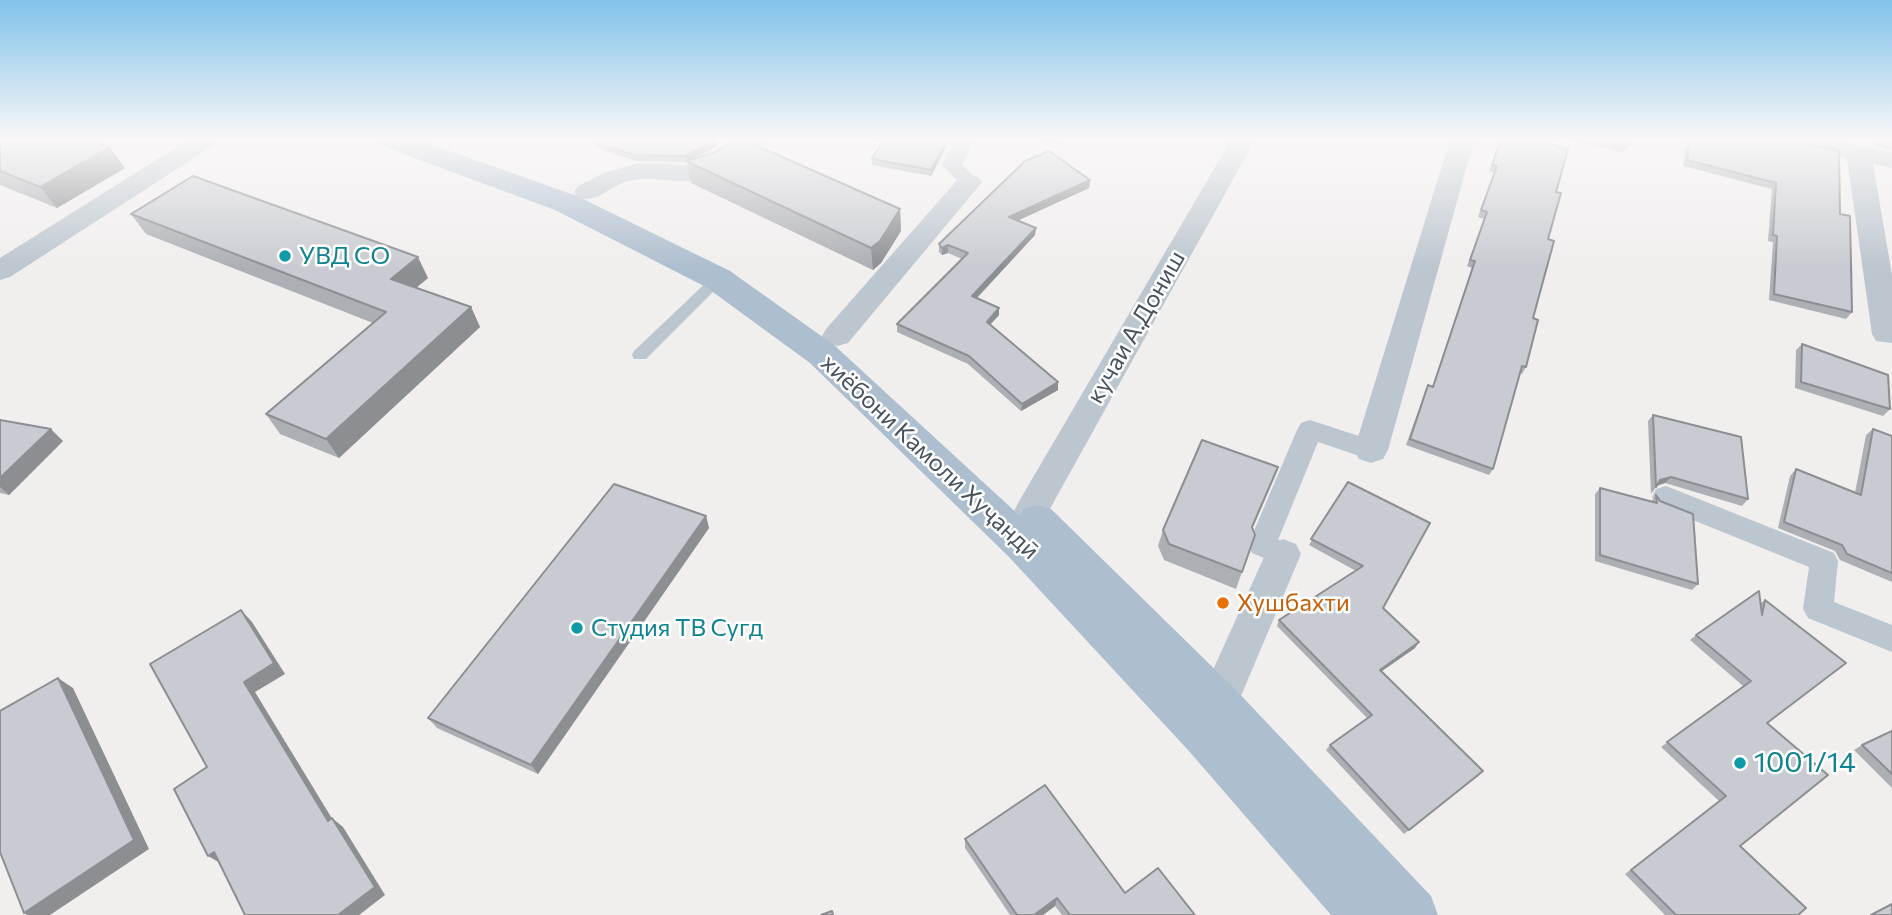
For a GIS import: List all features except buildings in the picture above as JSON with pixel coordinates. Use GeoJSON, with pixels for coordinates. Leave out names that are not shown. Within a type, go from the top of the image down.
{"type":"FeatureCollection","features":[{"type":"Feature","properties":{"kind":"main road","name":"хиёбони Камоли Хуҷандӣ"},"geometry":{"type":"LineString","coordinates":[[508,183],[566,204],[718,279],[822,354],[1016,537],[1205,734],[1366,915]]}},
{"type":"Feature","properties":{"kind":"main road","name":"хиёбони Камоли Хуҷандӣ"},"geometry":{"type":"LineString","coordinates":[[562,183],[587,192],[720,260],[837,336],[1030,513],[1218,703],[1412,915]]}},
{"type":"Feature","properties":{"kind":"street"},"geometry":{"type":"LineString","coordinates":[[0,271],[138,183]]}},
{"type":"Feature","properties":{"kind":"street"},"geometry":{"type":"LineString","coordinates":[[587,192],[604,183]]}},
{"type":"Feature","properties":{"kind":"street"},"geometry":{"type":"LineString","coordinates":[[837,336],[968,183]]}},
{"type":"Feature","properties":{"kind":"street","name":"кучаи А.Дониш"},"geometry":{"type":"LineString","coordinates":[[1030,513],[1219,183]]}},
{"type":"Feature","properties":{"kind":"street"},"geometry":{"type":"LineString","coordinates":[[1218,703],[1283,554],[1262,545],[1310,430],[1371,450],[1449,183]]}},
{"type":"Feature","properties":{"kind":"street"},"geometry":{"type":"LineString","coordinates":[[1863,183],[1886,334]]}},
{"type":"Feature","properties":{"kind":"street"},"geometry":{"type":"LineString","coordinates":[[1665,497],[1824,561],[1818,609],[1892,639]]}},
{"type":"Feature","properties":{"kind":"lane"},"geometry":{"type":"LineString","coordinates":[[640,355],[718,279]]}},
{"type":"Feature","properties":{"kind":"place","name":"УВД СО"},"geometry":{"type":"Point","coordinates":[285,256]}},
{"type":"Feature","properties":{"kind":"place","name":"Хушбахти"},"geometry":{"type":"Point","coordinates":[1223,603]}},
{"type":"Feature","properties":{"kind":"place","name":"Студия ТВ Сугд"},"geometry":{"type":"Point","coordinates":[577,628]}},
{"type":"Feature","properties":{"kind":"place","name":"1001/14"},"geometry":{"type":"Point","coordinates":[1740,763]}}]}
